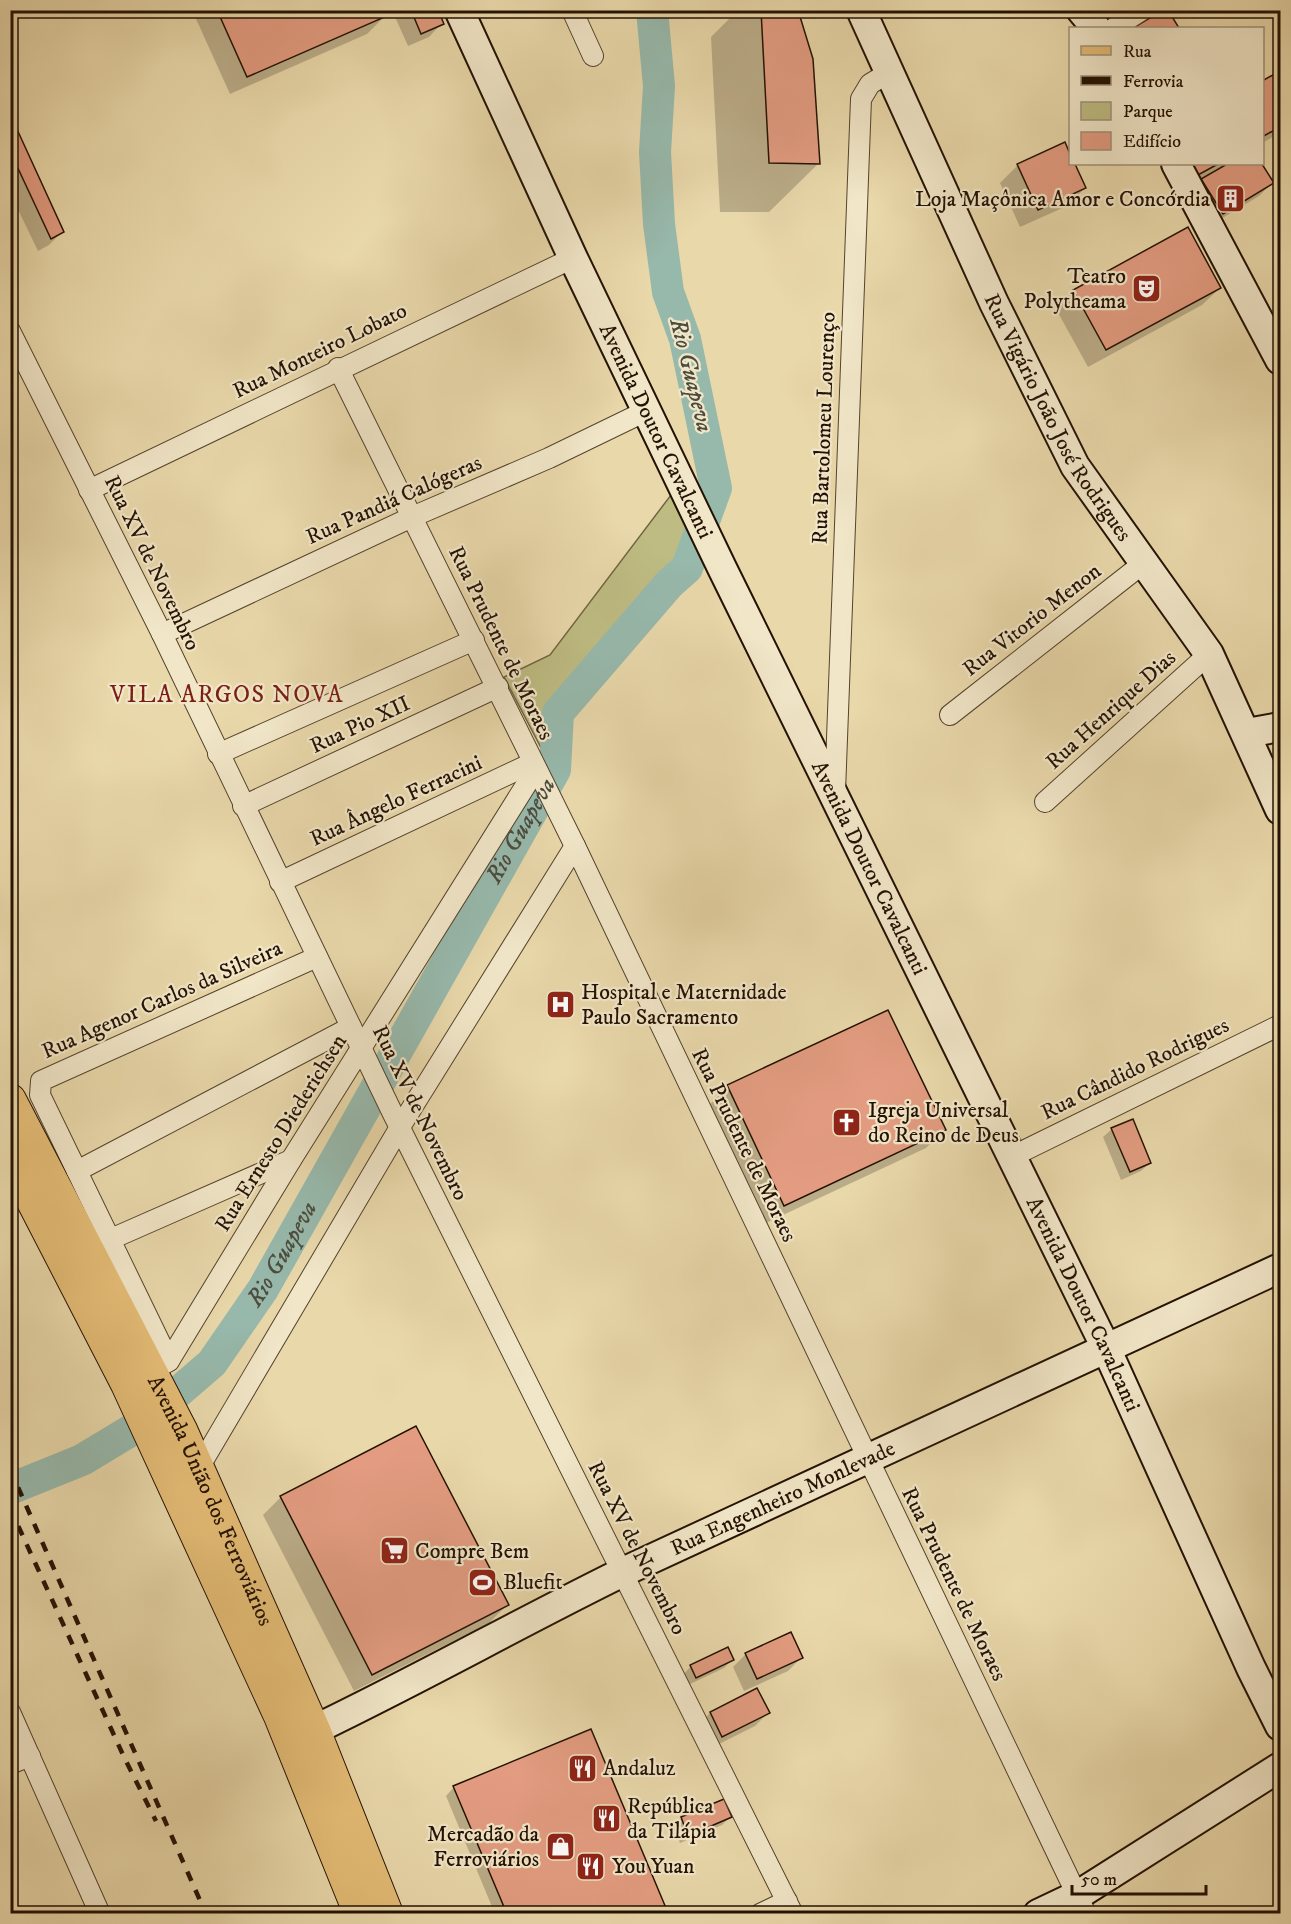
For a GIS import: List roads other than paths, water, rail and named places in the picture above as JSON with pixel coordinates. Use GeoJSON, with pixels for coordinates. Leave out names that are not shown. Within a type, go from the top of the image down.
{"type":"FeatureCollection","features":[{"type":"Feature","properties":{"kind":"main road","name":"Avenida Doutor Cavalcanti"},"geometry":{"type":"LineString","coordinates":[[459,10],[646,411],[1106,1348],[1251,1668],[1281,1726]]}},
{"type":"Feature","properties":{"kind":"main road","name":"Rua Vigário João José Rodrigues"},"geometry":{"type":"LineString","coordinates":[[861,10],[994,303],[1075,466],[1209,654],[1281,810]]}},
{"type":"Feature","properties":{"kind":"main road"},"geometry":{"type":"LineString","coordinates":[[872,10],[879,46]]}},
{"type":"Feature","properties":{"kind":"main road"},"geometry":{"type":"LineString","coordinates":[[1071,10],[1077,27]]}},
{"type":"Feature","properties":{"kind":"main road"},"geometry":{"type":"LineString","coordinates":[[1081,10],[1095,27]]}},
{"type":"Feature","properties":{"kind":"main road"},"geometry":{"type":"LineString","coordinates":[[1177,165],[1277,345]]}},
{"type":"Feature","properties":{"kind":"main road"},"geometry":{"type":"LineString","coordinates":[[1247,733],[1281,727]]}},
{"type":"Feature","properties":{"kind":"main road","name":"Avenida União dos Ferroviários"},"geometry":{"type":"LineString","coordinates":[[25,1098],[147,1380],[156,1448],[303,1736],[387,1914]]}},
{"type":"Feature","properties":{"kind":"main road","name":"Avenida União dos Ferroviários"},"geometry":{"type":"LineString","coordinates":[[10,1157],[147,1380],[182,1430],[303,1736],[359,1914]]}},
{"type":"Feature","properties":{"kind":"main road","name":"Rua Engenheiro Monlevade"},"geometry":{"type":"LineString","coordinates":[[303,1736],[536,1614],[623,1572],[1281,1268]]}},
{"type":"Feature","properties":{"kind":"main road"},"geometry":{"type":"LineString","coordinates":[[1038,1914],[1082,1904],[1281,1767]]}},
{"type":"Feature","properties":{"kind":"street"},"geometry":{"type":"LineString","coordinates":[[572,10],[593,56]]}},
{"type":"Feature","properties":{"kind":"street"},"geometry":{"type":"LineString","coordinates":[[1116,27],[1142,10]]}},
{"type":"Feature","properties":{"kind":"street","name":"Rua Bartolomeu Lourenço"},"geometry":{"type":"LineString","coordinates":[[835,798],[861,99],[870,84],[888,73]]}},
{"type":"Feature","properties":{"kind":"street","name":"Rua Monteiro Lobato"},"geometry":{"type":"LineString","coordinates":[[89,490],[338,368],[573,258]]}},
{"type":"Feature","properties":{"kind":"street","name":"Rua XV de Novembro"},"geometry":{"type":"LineString","coordinates":[[10,331],[162,634],[396,1120],[790,1907]]}},
{"type":"Feature","properties":{"kind":"street","name":"Rua Prudente de Moraes"},"geometry":{"type":"LineString","coordinates":[[338,368],[498,687],[1082,1904]]}},
{"type":"Feature","properties":{"kind":"street","name":"Rua Pandiá Calógeras"},"geometry":{"type":"LineString","coordinates":[[162,634],[412,517],[549,458],[646,411]]}},
{"type":"Feature","properties":{"kind":"street","name":"Rua Vitorio Menon"},"geometry":{"type":"LineString","coordinates":[[950,715],[1145,562]]}},
{"type":"Feature","properties":{"kind":"street"},"geometry":{"type":"LineString","coordinates":[[218,753],[474,640]]}},
{"type":"Feature","properties":{"kind":"street","name":"Rua Henrique Dias"},"geometry":{"type":"LineString","coordinates":[[1046,802],[1209,654]]}},
{"type":"Feature","properties":{"kind":"street","name":"Rua Pio XII"},"geometry":{"type":"LineString","coordinates":[[243,806],[498,687]]}},
{"type":"Feature","properties":{"kind":"street","name":"Rua Ângelo Ferracini"},"geometry":{"type":"LineString","coordinates":[[280,882],[537,772]]}},
{"type":"Feature","properties":{"kind":"street","name":"Rua Ernesto Diederichsen"},"geometry":{"type":"LineString","coordinates":[[147,1380],[291,1160],[365,1057],[537,772]]}},
{"type":"Feature","properties":{"kind":"street"},"geometry":{"type":"LineString","coordinates":[[197,1471],[396,1120],[575,846]]}},
{"type":"Feature","properties":{"kind":"street","name":"Rua Agenor Carlos da Silveira"},"geometry":{"type":"LineString","coordinates":[[25,1098],[48,1076],[317,957]]}},
{"type":"Feature","properties":{"kind":"street","name":"Rua Cândido Rodrigues"},"geometry":{"type":"LineString","coordinates":[[1011,1157],[1281,1025]]}},
{"type":"Feature","properties":{"kind":"street"},"geometry":{"type":"LineString","coordinates":[[77,1171],[351,1027]]}},
{"type":"Feature","properties":{"kind":"street"},"geometry":{"type":"LineString","coordinates":[[25,1098],[77,1171],[111,1239],[147,1380]]}},
{"type":"Feature","properties":{"kind":"street"},"geometry":{"type":"LineString","coordinates":[[111,1239],[291,1160]]}},
{"type":"Feature","properties":{"kind":"street"},"geometry":{"type":"LineString","coordinates":[[10,1712],[100,1914]]}},
{"type":"Feature","properties":{"kind":"street"},"geometry":{"type":"LineString","coordinates":[[10,1764],[30,1756]]}},
{"type":"Feature","properties":{"kind":"street"},"geometry":{"type":"LineString","coordinates":[[760,1914],[790,1907]]}},
{"type":"Feature","properties":{"kind":"waterway","name":"Rio Guapeva"},"geometry":{"type":"LineString","coordinates":[[10,1489],[82,1460],[140,1425],[212,1363],[263,1289],[555,770],[558,713],[669,584],[687,568],[716,488],[685,339],[668,292],[659,224],[655,152],[659,86],[652,10]]}},
{"type":"Feature","properties":{"kind":"railway"},"geometry":{"type":"LineString","coordinates":[[10,1469],[206,1914]]}},
{"type":"Feature","properties":{"kind":"railway"},"geometry":{"type":"LineString","coordinates":[[10,1508],[124,1757],[156,1821]]}},
{"type":"Feature","properties":{"kind":"place","name":"Loja Maçônica Amor e Concórdia"},"geometry":{"type":"Point","coordinates":[1231,199]}},
{"type":"Feature","properties":{"kind":"place","name":"Teatro Polytheama"},"geometry":{"type":"Point","coordinates":[1147,289]}},
{"type":"Feature","properties":{"kind":"place","name":"Hospital e Maternidade Paulo Sacramento"},"geometry":{"type":"Point","coordinates":[560,1005]}},
{"type":"Feature","properties":{"kind":"place","name":"Igreja Universal do Reino de Deus"},"geometry":{"type":"Point","coordinates":[847,1123]}},
{"type":"Feature","properties":{"kind":"place","name":"Compre Bem"},"geometry":{"type":"Point","coordinates":[394,1551]}},
{"type":"Feature","properties":{"kind":"place","name":"Bluefit"},"geometry":{"type":"Point","coordinates":[482,1582]}},
{"type":"Feature","properties":{"kind":"place","name":"Andaluz"},"geometry":{"type":"Point","coordinates":[582,1768]}},
{"type":"Feature","properties":{"kind":"place","name":"República da Tilápia"},"geometry":{"type":"Point","coordinates":[606,1819]}},
{"type":"Feature","properties":{"kind":"place","name":"Mercadão da Ferroviários"},"geometry":{"type":"Point","coordinates":[560,1847]}},
{"type":"Feature","properties":{"kind":"place","name":"You Yuan"},"geometry":{"type":"Point","coordinates":[591,1866]}},
{"type":"Feature","properties":{"kind":"district","name":"VILA ARGOS NOVA"},"geometry":{"type":"Point","coordinates":[227,695]}}]}
